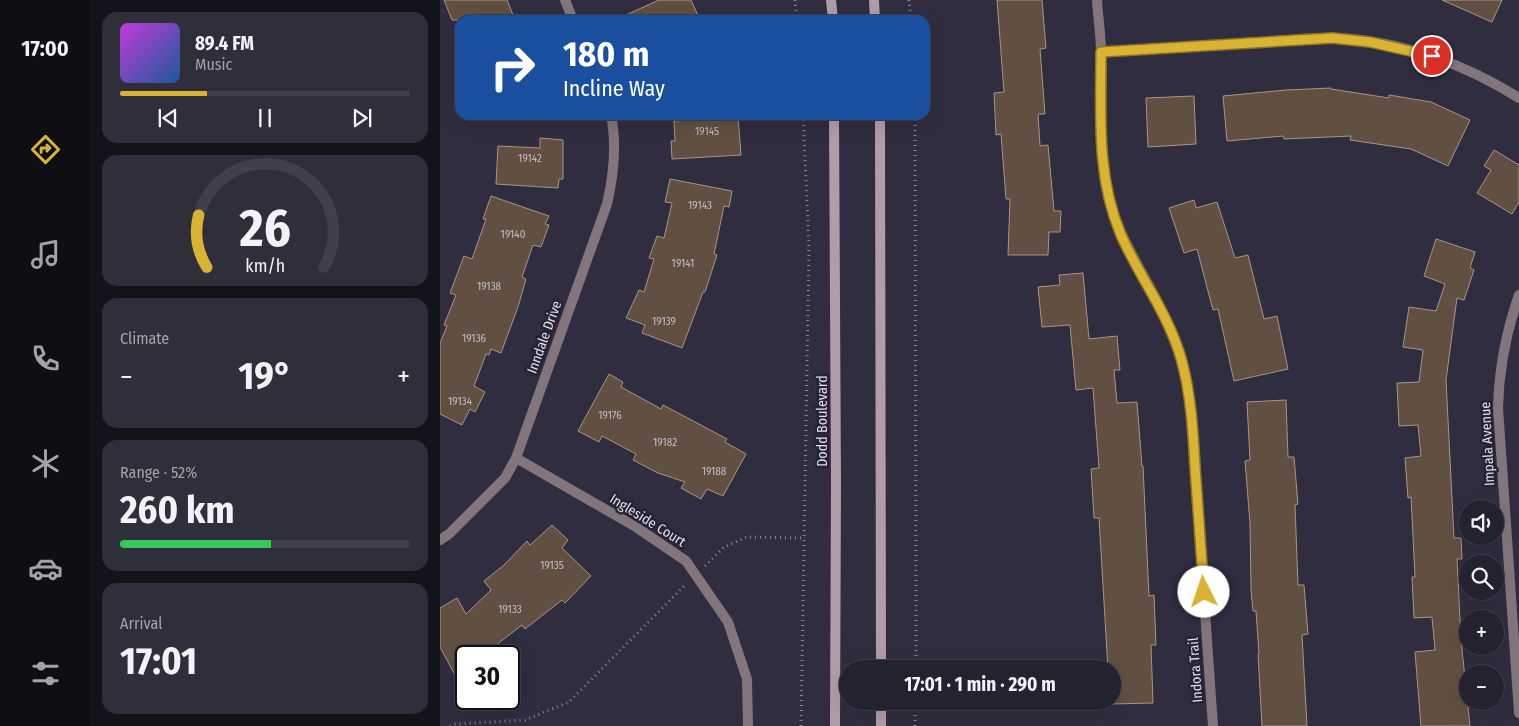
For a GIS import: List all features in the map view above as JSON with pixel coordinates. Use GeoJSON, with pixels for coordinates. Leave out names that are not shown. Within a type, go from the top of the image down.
{"type":"FeatureCollection","features":[{"type":"Feature","properties":{"kind":"main road"},"geometry":{"type":"LineString","coordinates":[[831,0],[832,15]]}},
{"type":"Feature","properties":{"kind":"main road"},"geometry":{"type":"LineString","coordinates":[[874,0],[875,15]]}},
{"type":"Feature","properties":{"kind":"main road","name":"Dodd Boulevard"},"geometry":{"type":"LineString","coordinates":[[834,120],[835,726]]}},
{"type":"Feature","properties":{"kind":"main road"},"geometry":{"type":"LineString","coordinates":[[880,120],[881,660]]}},
{"type":"Feature","properties":{"kind":"main road"},"geometry":{"type":"LineString","coordinates":[[881,710],[881,726]]}},
{"type":"Feature","properties":{"kind":"street"},"geometry":{"type":"LineString","coordinates":[[565,0],[571,15]]}},
{"type":"Feature","properties":{"kind":"street","name":"Indora Trail"},"geometry":{"type":"LineString","coordinates":[[1097,0],[1101,52],[1100,146],[1107,193],[1122,236],[1172,332],[1190,398],[1213,726]]}},
{"type":"Feature","properties":{"kind":"street"},"geometry":{"type":"LineString","coordinates":[[1101,52],[1312,39],[1351,39],[1403,48],[1447,61],[1491,81],[1519,98]]}},
{"type":"Feature","properties":{"kind":"street","name":"Inndale Drive"},"geometry":{"type":"LineString","coordinates":[[440,540],[449,534],[505,478],[516,458],[606,204],[612,182],[614,156],[612,120]]}},
{"type":"Feature","properties":{"kind":"street","name":"Impala Avenue"},"geometry":{"type":"LineString","coordinates":[[1519,295],[1505,342],[1498,391],[1499,435],[1514,582],[1519,713]]}},
{"type":"Feature","properties":{"kind":"street","name":"Ingleside Court"},"geometry":{"type":"LineString","coordinates":[[516,458],[636,527],[686,561],[728,622],[747,679],[748,726]]}},
{"type":"Feature","properties":{"kind":"path"},"geometry":{"type":"LineString","coordinates":[[796,0],[797,15]]}},
{"type":"Feature","properties":{"kind":"path"},"geometry":{"type":"LineString","coordinates":[[909,0],[910,15]]}},
{"type":"Feature","properties":{"kind":"path"},"geometry":{"type":"LineString","coordinates":[[801,726],[808,247],[803,120]]}},
{"type":"Feature","properties":{"kind":"path"},"geometry":{"type":"LineString","coordinates":[[915,120],[916,660]]}},
{"type":"Feature","properties":{"kind":"path"},"geometry":{"type":"LineString","coordinates":[[450,726],[455,724],[526,720],[569,702],[724,547],[748,537],[804,538]]}},
{"type":"Feature","properties":{"kind":"path"},"geometry":{"type":"LineString","coordinates":[[915,710],[915,726]]}},
{"type":"Feature","properties":{"kind":"building"},"geometry":{"type":"Polygon","coordinates":[[[444,0],[507,0],[513,15],[455,15],[455,20],[452,20],[444,0]]]}},
{"type":"Feature","properties":{"kind":"building"},"geometry":{"type":"Polygon","coordinates":[[[659,0],[691,0],[698,15],[626,15],[659,0]]]}},
{"type":"Feature","properties":{"kind":"building"},"geometry":{"type":"Polygon","coordinates":[[[997,0],[1042,0],[1046,48],[1040,49],[1045,114],[1038,114],[1040,146],[1048,145],[1054,211],[1061,211],[1060,232],[1049,232],[1048,255],[1008,255],[1010,199],[1006,199],[1001,134],[996,135],[994,93],[1004,92],[997,0]]]}},
{"type":"Feature","properties":{"kind":"building"},"geometry":{"type":"Polygon","coordinates":[[[1442,0],[1502,0],[1492,22],[1442,0]]]}},
{"type":"Feature","properties":{"kind":"building"},"geometry":{"type":"Polygon","coordinates":[[[1331,88],[1389,98],[1389,95],[1431,102],[1470,120],[1448,166],[1411,149],[1350,140],[1351,136],[1284,139],[1283,136],[1227,141],[1223,96],[1331,88]]]}},
{"type":"Feature","properties":{"kind":"building"},"geometry":{"type":"Polygon","coordinates":[[[1194,96],[1196,144],[1148,147],[1146,98],[1194,96]]]}},
{"type":"Feature","properties":{"kind":"building"},"geometry":{"type":"Polygon","coordinates":[[[738,120],[741,155],[672,159],[671,141],[675,141],[674,121],[738,120]]]}},
{"type":"Feature","properties":{"kind":"building"},"geometry":{"type":"Polygon","coordinates":[[[540,138],[563,140],[563,179],[559,179],[558,188],[496,184],[498,146],[540,148],[540,138]]]}},
{"type":"Feature","properties":{"kind":"building"},"geometry":{"type":"Polygon","coordinates":[[[1494,150],[1519,165],[1519,202],[1512,214],[1477,193],[1491,170],[1484,166],[1494,150]]]}},
{"type":"Feature","properties":{"kind":"building"},"geometry":{"type":"Polygon","coordinates":[[[670,179],[732,191],[729,207],[724,206],[714,254],[717,255],[705,292],[703,292],[682,348],[642,333],[645,325],[626,318],[639,290],[644,292],[654,259],[649,258],[657,236],[664,238],[672,203],[665,202],[670,179]]]}},
{"type":"Feature","properties":{"kind":"building"},"geometry":{"type":"Polygon","coordinates":[[[491,196],[549,216],[545,224],[549,225],[541,247],[533,245],[522,277],[526,279],[518,307],[501,353],[491,349],[489,355],[486,354],[474,386],[485,392],[475,412],[470,409],[462,425],[440,414],[440,343],[447,326],[444,325],[456,295],[450,293],[464,256],[472,259],[486,219],[483,219],[491,196]]]}},
{"type":"Feature","properties":{"kind":"building"},"geometry":{"type":"Polygon","coordinates":[[[1194,200],[1196,208],[1217,202],[1235,258],[1248,255],[1264,319],[1277,316],[1288,369],[1234,381],[1218,309],[1213,310],[1197,249],[1184,253],[1169,208],[1194,200]]]}},
{"type":"Feature","properties":{"kind":"building"},"geometry":{"type":"Polygon","coordinates":[[[1436,239],[1475,252],[1470,268],[1474,270],[1464,300],[1457,298],[1446,380],[1454,538],[1459,538],[1462,555],[1459,555],[1459,559],[1457,559],[1459,655],[1463,655],[1464,665],[1459,665],[1459,710],[1468,710],[1470,726],[1421,726],[1415,652],[1435,650],[1432,617],[1414,618],[1412,577],[1415,577],[1411,497],[1408,498],[1405,458],[1421,456],[1418,425],[1399,426],[1397,383],[1419,382],[1423,350],[1403,347],[1409,307],[1436,311],[1445,284],[1424,276],[1436,239]]]}},
{"type":"Feature","properties":{"kind":"building"},"geometry":{"type":"Polygon","coordinates":[[[1083,273],[1089,339],[1117,336],[1120,370],[1114,370],[1117,403],[1137,402],[1143,466],[1149,596],[1154,595],[1156,645],[1151,645],[1153,703],[1121,704],[1121,660],[1107,660],[1099,518],[1094,518],[1091,469],[1099,468],[1093,388],[1076,390],[1070,325],[1042,327],[1038,287],[1060,285],[1059,275],[1083,273]]]}},
{"type":"Feature","properties":{"kind":"building"},"geometry":{"type":"Polygon","coordinates":[[[609,374],[623,382],[621,387],[661,409],[663,405],[727,439],[725,442],[746,454],[723,496],[707,489],[701,499],[681,488],[685,482],[658,473],[633,460],[636,454],[602,436],[599,442],[578,431],[609,374]]]}},
{"type":"Feature","properties":{"kind":"building"},"geometry":{"type":"Polygon","coordinates":[[[1286,400],[1288,457],[1294,457],[1298,504],[1295,505],[1298,585],[1304,585],[1308,634],[1302,635],[1307,726],[1262,726],[1256,611],[1253,611],[1251,590],[1250,523],[1245,461],[1250,460],[1247,402],[1286,400]]]}},
{"type":"Feature","properties":{"kind":"building"},"geometry":{"type":"Polygon","coordinates":[[[552,525],[568,540],[562,548],[591,576],[565,603],[562,600],[525,629],[522,625],[496,645],[455,645],[455,675],[440,647],[440,608],[457,598],[466,614],[491,590],[484,581],[504,565],[527,541],[530,545],[552,525]]]}},
{"type":"Feature","properties":{"kind":"route"},"geometry":{"type":"LineString","coordinates":[[1204,592],[1190,398],[1172,332],[1150,286],[1122,236],[1107,193],[1100,146],[1101,52],[1332,38],[1370,42],[1432,56]]}}]}
